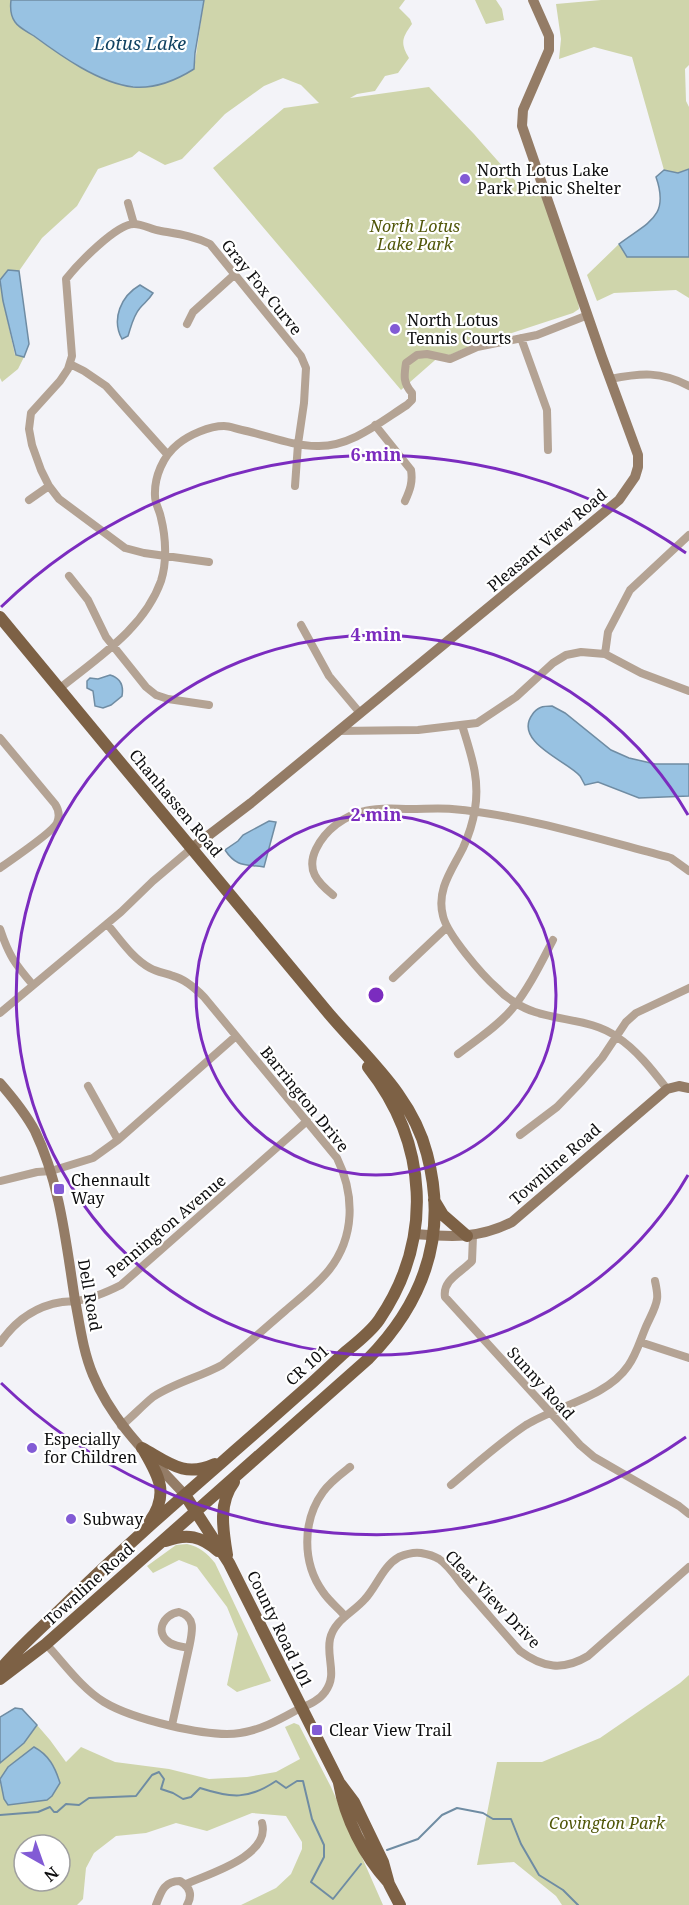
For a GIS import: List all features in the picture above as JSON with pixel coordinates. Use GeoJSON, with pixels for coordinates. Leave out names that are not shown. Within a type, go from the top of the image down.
{"type":"FeatureCollection","features":[{"type":"Feature","properties":{"kind":"main road","name":"Chanhassen Road"},"geometry":{"type":"LineString","coordinates":[[0,617],[326,1011]]}},
{"type":"Feature","properties":{"kind":"main road","name":"Townline Road"},"geometry":{"type":"LineString","coordinates":[[0,1679],[46,1644],[368,1359],[401,1321],[418,1290],[425,1272],[433,1236],[434,1200],[427,1153],[420,1132],[405,1103],[363,1051],[326,1011]]}},
{"type":"Feature","properties":{"kind":"main road","name":"CR 101"},"geometry":{"type":"LineString","coordinates":[[185,1495],[378,1321],[402,1274],[411,1250],[417,1196],[416,1171],[404,1130],[391,1102],[373,1073],[326,1011]]}},
{"type":"Feature","properties":{"kind":"main road"},"geometry":{"type":"LineString","coordinates":[[434,1200],[443,1215],[470,1236]]}},
{"type":"Feature","properties":{"kind":"main road"},"geometry":{"type":"LineString","coordinates":[[142,1448],[188,1471],[214,1465],[234,1452]]}},
{"type":"Feature","properties":{"kind":"main road"},"geometry":{"type":"LineString","coordinates":[[140,1534],[159,1506],[161,1495],[159,1479],[142,1448]]}},
{"type":"Feature","properties":{"kind":"main road"},"geometry":{"type":"LineString","coordinates":[[229,1563],[223,1530],[223,1512],[225,1498],[231,1485],[242,1471]]}},
{"type":"Feature","properties":{"kind":"main road","name":"Townline Road"},"geometry":{"type":"LineString","coordinates":[[0,1670],[107,1564],[185,1495]]}},
{"type":"Feature","properties":{"kind":"main road","name":"County Road 101"},"geometry":{"type":"LineString","coordinates":[[185,1495],[229,1563],[339,1782],[344,1806],[361,1841],[400,1905]]}},
{"type":"Feature","properties":{"kind":"main road"},"geometry":{"type":"LineString","coordinates":[[154,1549],[176,1537],[192,1536],[208,1542],[229,1563]]}},
{"type":"Feature","properties":{"kind":"street","name":"Pleasant View Road"},"geometry":{"type":"LineString","coordinates":[[192,848],[251,804],[611,507],[628,488],[638,467],[638,455],[522,126],[523,110],[549,50],[549,36],[533,0]]}},
{"type":"Feature","properties":{"kind":"street"},"geometry":{"type":"LineString","coordinates":[[128,203],[134,224],[116,232],[88,255],[66,279],[72,356],[60,381],[31,412],[28,429],[41,470],[49,486],[60,499],[125,548],[144,553],[209,562]]}},
{"type":"Feature","properties":{"kind":"street","name":"Gray Fox Curve"},"geometry":{"type":"LineString","coordinates":[[134,224],[195,237],[210,244],[301,356],[306,368],[295,486]]}},
{"type":"Feature","properties":{"kind":"street"},"geometry":{"type":"LineString","coordinates":[[187,324],[193,312],[234,275]]}},
{"type":"Feature","properties":{"kind":"street"},"geometry":{"type":"LineString","coordinates":[[59,689],[138,622],[153,599],[161,580],[165,555],[162,520],[155,497],[158,476],[167,454],[180,443],[201,432],[224,426],[298,444],[318,446],[349,441],[412,400],[412,393],[407,388],[403,377],[406,363],[417,355],[427,354],[450,358],[477,347],[537,335],[588,315]]}},
{"type":"Feature","properties":{"kind":"street"},"geometry":{"type":"LineString","coordinates":[[521,338],[547,410],[548,450]]}},
{"type":"Feature","properties":{"kind":"street"},"geometry":{"type":"LineString","coordinates":[[70,363],[106,386],[167,454]]}},
{"type":"Feature","properties":{"kind":"street"},"geometry":{"type":"LineString","coordinates":[[610,379],[636,374],[659,375],[678,380],[689,386]]}},
{"type":"Feature","properties":{"kind":"street"},"geometry":{"type":"LineString","coordinates":[[375,425],[411,470],[411,488],[405,501]]}},
{"type":"Feature","properties":{"kind":"street"},"geometry":{"type":"LineString","coordinates":[[29,500],[49,486]]}},
{"type":"Feature","properties":{"kind":"street"},"geometry":{"type":"LineString","coordinates":[[605,654],[608,632],[630,590],[689,535]]}},
{"type":"Feature","properties":{"kind":"street"},"geometry":{"type":"LineString","coordinates":[[69,576],[88,600],[112,646],[146,687],[156,695],[168,699],[209,705]]}},
{"type":"Feature","properties":{"kind":"street"},"geometry":{"type":"LineString","coordinates":[[301,625],[329,676],[360,713]]}},
{"type":"Feature","properties":{"kind":"street"},"geometry":{"type":"LineString","coordinates":[[338,731],[418,730],[477,723],[516,697],[553,663],[566,655],[581,652],[605,654],[641,673],[689,691]]}},
{"type":"Feature","properties":{"kind":"street"},"geometry":{"type":"LineString","coordinates":[[462,725],[477,778],[475,812],[464,846],[442,888],[441,903],[447,927],[497,989],[517,1003],[533,1012],[597,1026],[617,1036],[636,1053],[668,1089],[679,1086],[689,1088]]}},
{"type":"Feature","properties":{"kind":"street"},"geometry":{"type":"LineString","coordinates":[[0,738],[55,804],[59,817],[53,829],[0,868]]}},
{"type":"Feature","properties":{"kind":"street"},"geometry":{"type":"LineString","coordinates":[[333,895],[319,884],[313,871],[313,858],[322,838],[349,816],[381,807],[450,809],[538,824],[671,858],[689,871]]}},
{"type":"Feature","properties":{"kind":"street"},"geometry":{"type":"LineString","coordinates":[[0,1013],[107,924],[192,848]]}},
{"type":"Feature","properties":{"kind":"street","name":"Barrington Drive"},"geometry":{"type":"LineString","coordinates":[[107,924],[133,955],[143,963],[152,969],[175,976],[195,988],[337,1158],[344,1173],[351,1206],[345,1239],[339,1254],[319,1281],[222,1365],[153,1397],[121,1426]]}},
{"type":"Feature","properties":{"kind":"street"},"geometry":{"type":"LineString","coordinates":[[393,978],[447,927]]}},
{"type":"Feature","properties":{"kind":"street"},"geometry":{"type":"LineString","coordinates":[[0,928],[12,959],[33,985]]}},
{"type":"Feature","properties":{"kind":"street"},"geometry":{"type":"LineString","coordinates":[[458,1054],[481,1037],[517,1003],[553,940]]}},
{"type":"Feature","properties":{"kind":"street"},"geometry":{"type":"LineString","coordinates":[[520,1135],[563,1101],[582,1081],[626,1022],[636,1013],[689,988]]}},
{"type":"Feature","properties":{"kind":"street"},"geometry":{"type":"LineString","coordinates":[[0,1181],[51,1171],[93,1158],[118,1140],[236,1036]]}},
{"type":"Feature","properties":{"kind":"street","name":"Dell Road"},"geometry":{"type":"LineString","coordinates":[[0,1083],[19,1106],[33,1129],[51,1171],[83,1341],[94,1376],[121,1426],[185,1495]]}},
{"type":"Feature","properties":{"kind":"street"},"geometry":{"type":"LineString","coordinates":[[88,1086],[118,1140]]}},
{"type":"Feature","properties":{"kind":"street","name":"Townline Road"},"geometry":{"type":"LineString","coordinates":[[414,1234],[470,1236],[493,1231],[521,1216],[668,1089]]}},
{"type":"Feature","properties":{"kind":"street","name":"Pennington Avenue"},"geometry":{"type":"LineString","coordinates":[[0,1342],[17,1322],[30,1313],[63,1301],[76,1301],[121,1286],[307,1121]]}},
{"type":"Feature","properties":{"kind":"street","name":"Sunny Road"},"geometry":{"type":"LineString","coordinates":[[470,1236],[472,1261],[447,1284],[444,1290],[445,1297],[580,1445],[594,1457],[689,1514]]}},
{"type":"Feature","properties":{"kind":"street"},"geometry":{"type":"LineString","coordinates":[[451,1485],[506,1440],[549,1413],[609,1386],[628,1366],[640,1342],[658,1298],[655,1281]]}},
{"type":"Feature","properties":{"kind":"street"},"geometry":{"type":"LineString","coordinates":[[640,1342],[689,1358]]}},
{"type":"Feature","properties":{"kind":"street"},"geometry":{"type":"LineString","coordinates":[[345,1616],[323,1592],[315,1579],[310,1564],[307,1533],[316,1503],[334,1479],[351,1467]]}},
{"type":"Feature","properties":{"kind":"street","name":"Clear View Drive"},"geometry":{"type":"LineString","coordinates":[[301,1708],[317,1700],[329,1686],[332,1667],[330,1639],[338,1622],[366,1598],[383,1572],[399,1557],[418,1553],[439,1559],[520,1651],[544,1664],[567,1666],[588,1656],[689,1567]]}},
{"type":"Feature","properties":{"kind":"street"},"geometry":{"type":"LineString","coordinates":[[172,1725],[193,1632],[193,1625],[186,1614],[172,1613],[162,1622],[163,1637],[176,1646],[189,1648]]}},
{"type":"Feature","properties":{"kind":"street"},"geometry":{"type":"LineString","coordinates":[[46,1644],[102,1701],[133,1716],[221,1734],[256,1730],[301,1708]]}},
{"type":"Feature","properties":{"kind":"street"},"geometry":{"type":"LineString","coordinates":[[186,1884],[240,1860],[250,1853],[260,1843],[264,1834],[262,1823]]}},
{"type":"Feature","properties":{"kind":"street"},"geometry":{"type":"LineString","coordinates":[[156,1905],[167,1884],[180,1881],[186,1884],[191,1896],[187,1905]]}},
{"type":"Feature","properties":{"kind":"green space","name":"North Lotus Lake Park"},"geometry":{"type":"Polygon","coordinates":[[[0,0],[11,0],[10,9],[15,23],[62,56],[109,81],[194,69],[204,0],[405,0],[399,8],[412,24],[403,41],[409,58],[398,73],[385,76],[375,91],[357,94],[350,98],[429,87],[520,186],[545,192],[579,309],[450,355],[442,354],[401,390],[213,168],[284,108],[319,103],[301,85],[283,78],[264,86],[225,114],[182,159],[165,165],[139,151],[132,157],[98,169],[77,206],[42,238],[19,271],[8,270],[3,301],[15,355],[24,357],[18,369],[2,382],[0,378],[0,0]]]}},
{"type":"Feature","properties":{"kind":"green space"},"geometry":{"type":"Polygon","coordinates":[[[475,0],[496,0],[502,9],[504,20],[486,24],[475,0]]]}},
{"type":"Feature","properties":{"kind":"green space"},"geometry":{"type":"Polygon","coordinates":[[[601,0],[689,0],[689,65],[685,69],[686,101],[689,107],[689,169],[678,173],[664,170],[632,57],[594,47],[559,59],[561,39],[556,4],[601,0]]]}},
{"type":"Feature","properties":{"kind":"green space"},"geometry":{"type":"Polygon","coordinates":[[[619,244],[627,257],[689,257],[689,298],[676,290],[614,293],[597,301],[587,275],[619,244]]]}},
{"type":"Feature","properties":{"kind":"green space"},"geometry":{"type":"Polygon","coordinates":[[[187,1544],[203,1551],[215,1563],[271,1681],[237,1692],[227,1685],[238,1634],[227,1607],[197,1567],[179,1560],[153,1573],[147,1566],[176,1545],[187,1544]]]}},
{"type":"Feature","properties":{"kind":"green space","name":"Covington Park"},"geometry":{"type":"Polygon","coordinates":[[[689,1675],[689,1905],[562,1905],[556,1896],[514,1862],[477,1865],[497,1762],[542,1762],[600,1738],[689,1675]]]}},
{"type":"Feature","properties":{"kind":"green space"},"geometry":{"type":"Polygon","coordinates":[[[294,1723],[299,1725],[331,1787],[383,1905],[241,1905],[276,1888],[291,1874],[302,1849],[302,1842],[286,1816],[252,1813],[207,1831],[176,1823],[146,1833],[116,1836],[94,1853],[86,1868],[83,1899],[77,1905],[0,1905],[0,1781],[4,1799],[47,1800],[60,1783],[8,1767],[0,1779],[0,1763],[24,1743],[37,1725],[66,1762],[81,1747],[115,1762],[169,1769],[209,1779],[247,1777],[276,1772],[300,1759],[285,1727],[294,1723]]]}},
{"type":"Feature","properties":{"kind":"water","name":"Lotus Lake"},"geometry":{"type":"Polygon","coordinates":[[[11,0],[204,0],[194,69],[180,77],[149,87],[133,87],[107,80],[68,60],[19,26],[11,14],[11,0]]]}},
{"type":"Feature","properties":{"kind":"water"},"geometry":{"type":"Polygon","coordinates":[[[689,169],[689,257],[627,257],[619,244],[647,224],[658,210],[660,190],[656,177],[664,170],[678,173],[689,169]]]}},
{"type":"Feature","properties":{"kind":"water"},"geometry":{"type":"Polygon","coordinates":[[[8,270],[19,271],[29,344],[24,357],[16,355],[3,301],[0,280],[8,270]]]}},
{"type":"Feature","properties":{"kind":"water"},"geometry":{"type":"Polygon","coordinates":[[[140,285],[153,293],[136,314],[128,336],[122,339],[118,324],[120,309],[128,295],[140,285]]]}},
{"type":"Feature","properties":{"kind":"water"},"geometry":{"type":"Polygon","coordinates":[[[110,675],[120,682],[122,696],[103,708],[95,706],[93,691],[87,688],[87,681],[90,678],[98,679],[110,675]]]}},
{"type":"Feature","properties":{"kind":"water"},"geometry":{"type":"Polygon","coordinates":[[[546,706],[552,706],[565,713],[611,750],[629,758],[655,764],[689,764],[689,796],[639,798],[598,782],[585,785],[574,770],[545,750],[530,734],[528,725],[534,712],[546,706]]]}},
{"type":"Feature","properties":{"kind":"water"},"geometry":{"type":"Polygon","coordinates":[[[269,821],[276,822],[264,867],[242,864],[229,856],[225,850],[243,835],[269,821]]]}},
{"type":"Feature","properties":{"kind":"water"},"geometry":{"type":"Polygon","coordinates":[[[15,1708],[22,1709],[37,1725],[24,1743],[0,1763],[0,1717],[15,1708]]]}},
{"type":"Feature","properties":{"kind":"water"},"geometry":{"type":"Polygon","coordinates":[[[34,1747],[51,1762],[60,1783],[47,1800],[8,1805],[4,1799],[0,1779],[8,1767],[34,1747]]]}},
{"type":"Feature","properties":{"kind":"waterway"},"geometry":{"type":"LineString","coordinates":[[0,1815],[38,1812],[50,1807],[57,1812],[66,1804],[79,1805],[89,1798],[136,1796],[152,1775],[159,1772],[164,1779],[161,1789],[183,1799],[191,1797],[200,1788],[221,1794],[239,1795],[257,1792],[276,1781],[286,1788],[297,1781],[303,1781],[312,1819],[324,1845],[324,1857],[311,1882],[333,1899],[361,1864]]}},
{"type":"Feature","properties":{"kind":"waterway"},"geometry":{"type":"LineString","coordinates":[[387,1850],[418,1839],[442,1815],[457,1808],[483,1813],[493,1819],[511,1819],[521,1844],[539,1875],[563,1890],[578,1905]]}},
{"type":"Feature","properties":{"kind":"place","name":"North Lotus Lake Park Picnic Shelter"},"geometry":{"type":"Point","coordinates":[465,179]}},
{"type":"Feature","properties":{"kind":"place","name":"North Lotus Tennis Courts"},"geometry":{"type":"Point","coordinates":[395,329]}},
{"type":"Feature","properties":{"kind":"place","name":"Chennault Way"},"geometry":{"type":"Point","coordinates":[59,1189]}},
{"type":"Feature","properties":{"kind":"place","name":"Especially for Children"},"geometry":{"type":"Point","coordinates":[32,1448]}},
{"type":"Feature","properties":{"kind":"place","name":"Subway"},"geometry":{"type":"Point","coordinates":[71,1519]}},
{"type":"Feature","properties":{"kind":"place","name":"Clear View Trail"},"geometry":{"type":"Point","coordinates":[317,1730]}}]}
